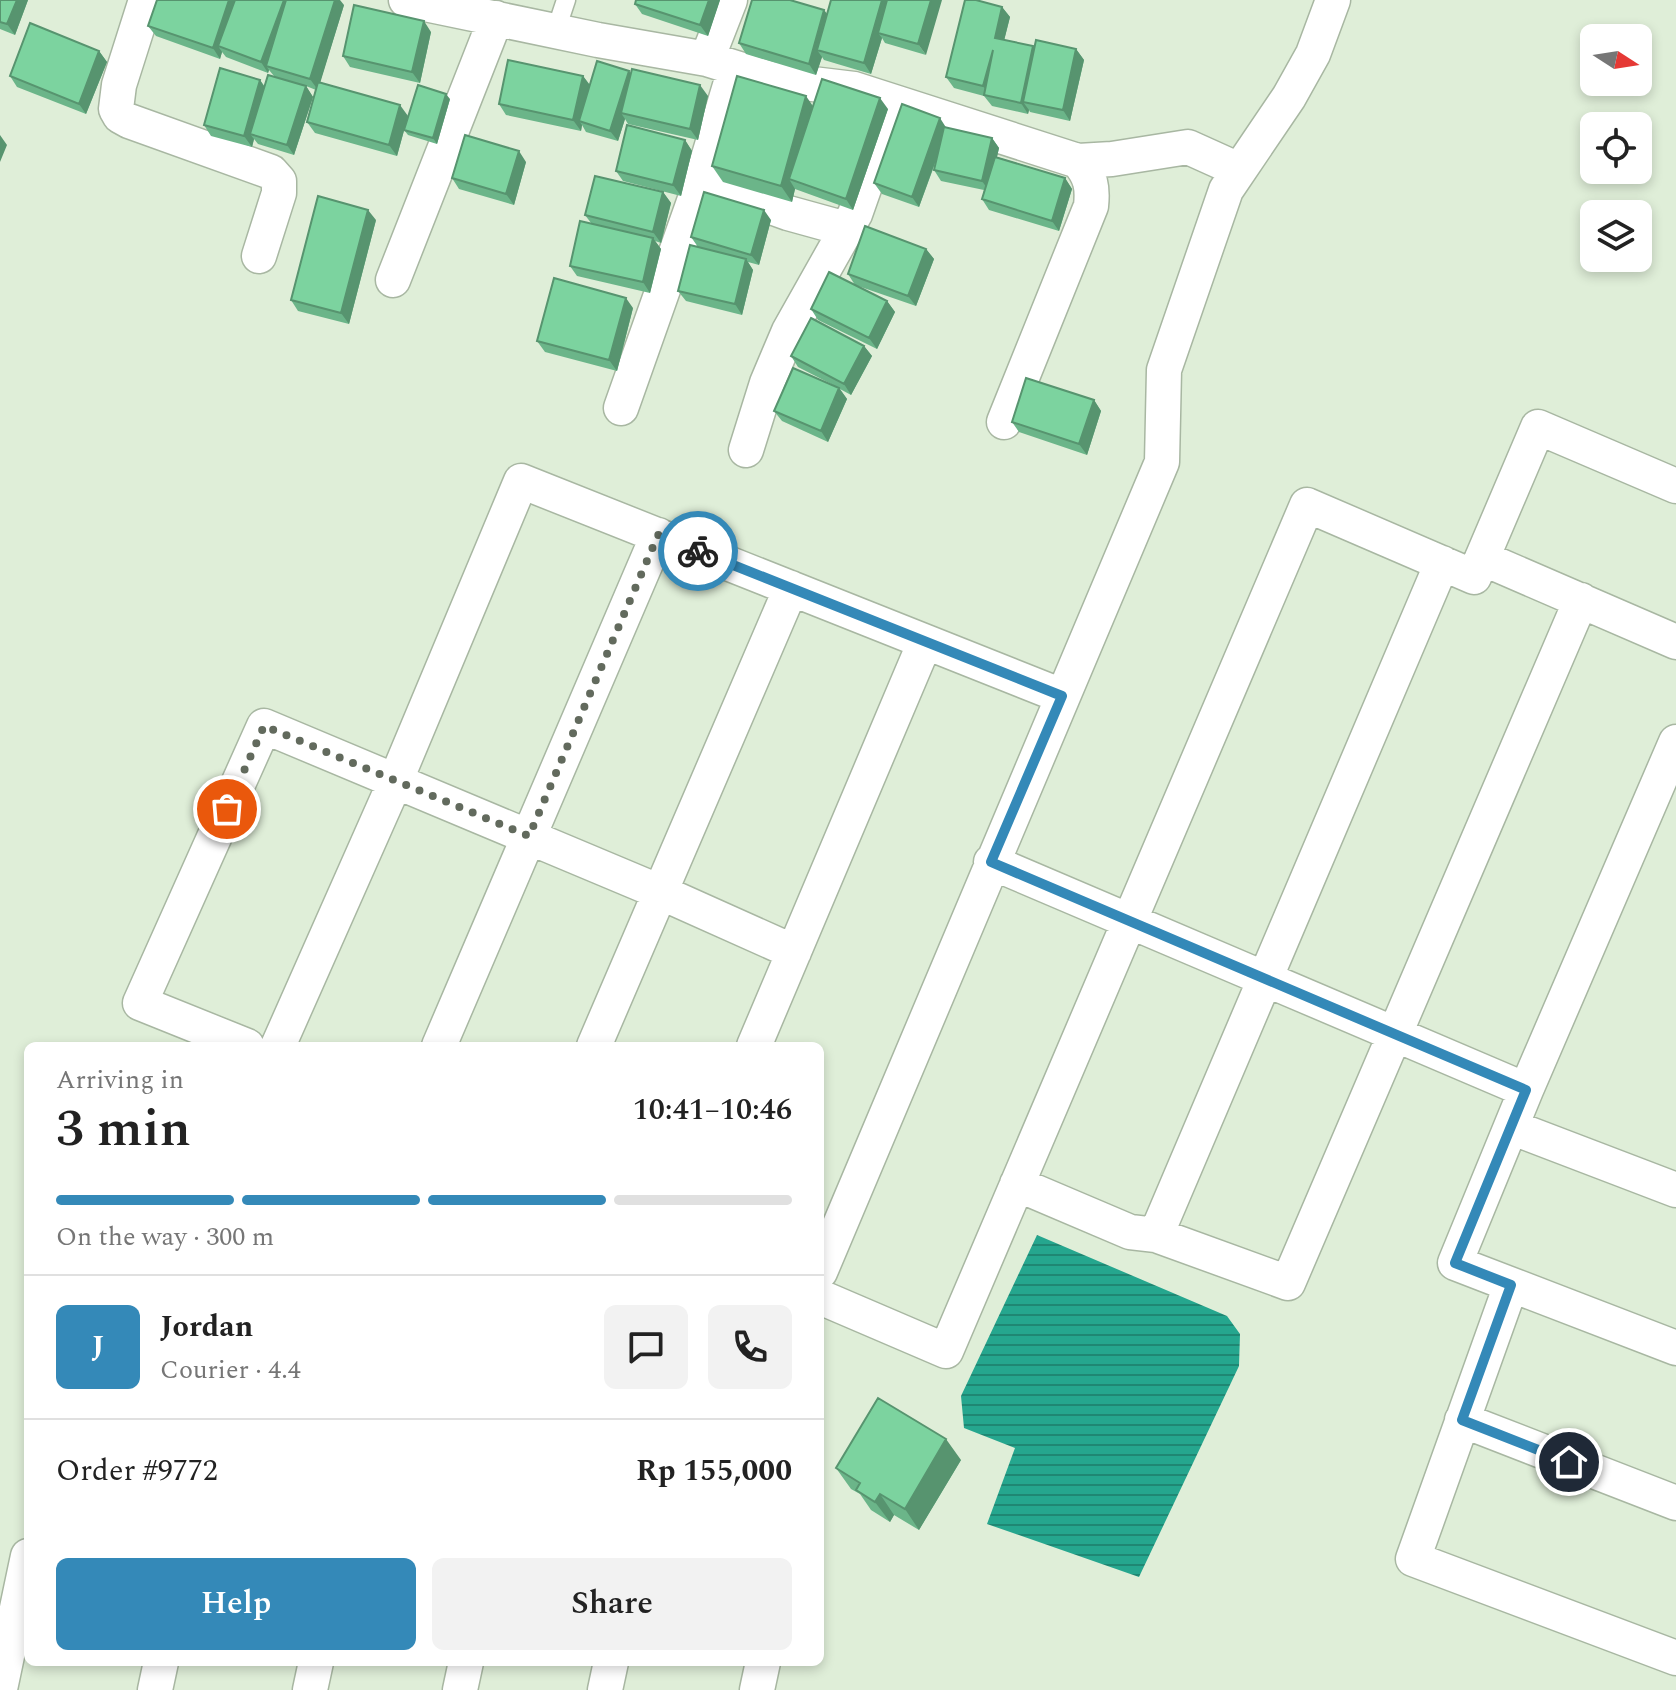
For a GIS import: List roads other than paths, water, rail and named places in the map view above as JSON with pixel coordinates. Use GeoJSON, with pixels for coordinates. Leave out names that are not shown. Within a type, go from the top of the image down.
{"type":"FeatureCollection","features":[{"type":"Feature","properties":{"kind":"street"},"geometry":{"type":"LineString","coordinates":[[146,0],[119,85],[116,109],[129,121],[271,172],[279,181],[279,193],[259,256]]}},
{"type":"Feature","properties":{"kind":"street"},"geometry":{"type":"LineString","coordinates":[[406,0],[496,18],[561,15],[771,79],[854,89],[1078,161],[1188,147],[1239,170]]}},
{"type":"Feature","properties":{"kind":"street"},"geometry":{"type":"LineString","coordinates":[[621,408],[701,182],[730,0]]}},
{"type":"Feature","properties":{"kind":"street"},"geometry":{"type":"LineString","coordinates":[[824,1262],[1162,462],[1164,370],[1226,190],[1289,97],[1313,54],[1333,0]]}},
{"type":"Feature","properties":{"kind":"street"},"geometry":{"type":"LineString","coordinates":[[393,280],[496,18]]}},
{"type":"Feature","properties":{"kind":"street"},"geometry":{"type":"LineString","coordinates":[[746,450],[767,383],[789,331],[846,229],[868,181],[894,103]]}},
{"type":"Feature","properties":{"kind":"street"},"geometry":{"type":"LineString","coordinates":[[1004,422],[1091,206],[1093,190],[1088,172],[1078,161]]}},
{"type":"Feature","properties":{"kind":"street"},"geometry":{"type":"LineString","coordinates":[[701,182],[788,213],[846,229]]}},
{"type":"Feature","properties":{"kind":"street"},"geometry":{"type":"LineString","coordinates":[[824,1299],[946,1351],[1307,505],[1474,577],[1538,427],[1676,486]]}},
{"type":"Feature","properties":{"kind":"street"},"geometry":{"type":"LineString","coordinates":[[280,1042],[395,782],[521,481],[1062,696]]}},
{"type":"Feature","properties":{"kind":"street"},"geometry":{"type":"LineString","coordinates":[[441,1042],[658,535]]}},
{"type":"Feature","properties":{"kind":"street"},"geometry":{"type":"LineString","coordinates":[[1482,558],[1676,642]]}},
{"type":"Feature","properties":{"kind":"street"},"geometry":{"type":"LineString","coordinates":[[1156,1235],[1442,563]]}},
{"type":"Feature","properties":{"kind":"street"},"geometry":{"type":"LineString","coordinates":[[596,1042],[791,588]]}},
{"type":"Feature","properties":{"kind":"street"},"geometry":{"type":"LineString","coordinates":[[1017,1184],[1130,1232],[1156,1235],[1288,1283],[1581,600]]}},
{"type":"Feature","properties":{"kind":"street"},"geometry":{"type":"LineString","coordinates":[[756,1042],[925,642]]}},
{"type":"Feature","properties":{"kind":"street"},"geometry":{"type":"LineString","coordinates":[[237,1042],[140,1003],[264,726],[529,836],[794,952]]}},
{"type":"Feature","properties":{"kind":"street"},"geometry":{"type":"LineString","coordinates":[[1676,742],[1455,1263],[1676,1348]]}},
{"type":"Feature","properties":{"kind":"street"},"geometry":{"type":"LineString","coordinates":[[991,862],[1526,1090]]}},
{"type":"Feature","properties":{"kind":"street"},"geometry":{"type":"LineString","coordinates":[[1511,1127],[1676,1190]]}},
{"type":"Feature","properties":{"kind":"street"},"geometry":{"type":"LineString","coordinates":[[1511,1285],[1413,1559],[1676,1658]]}},
{"type":"Feature","properties":{"kind":"street"},"geometry":{"type":"LineString","coordinates":[[1462,1420],[1676,1503]]}},
{"type":"Feature","properties":{"kind":"street"},"geometry":{"type":"LineString","coordinates":[[0,1689],[24,1575]]}},
{"type":"Feature","properties":{"kind":"street"},"geometry":{"type":"LineString","coordinates":[[155,1690],[160,1666]]}},
{"type":"Feature","properties":{"kind":"street"},"geometry":{"type":"LineString","coordinates":[[310,1690],[315,1666]]}},
{"type":"Feature","properties":{"kind":"street"},"geometry":{"type":"LineString","coordinates":[[460,1690],[465,1666]]}},
{"type":"Feature","properties":{"kind":"street"},"geometry":{"type":"LineString","coordinates":[[605,1690],[610,1666]]}},
{"type":"Feature","properties":{"kind":"street"},"geometry":{"type":"LineString","coordinates":[[757,1690],[762,1666]]}},
{"type":"Feature","properties":{"kind":"water"},"geometry":{"type":"Polygon","coordinates":[[[1037,1235],[1227,1316],[1240,1334],[1239,1366],[1139,1577],[987,1524],[1015,1448],[964,1428],[961,1396],[1037,1235]]]}}]}
